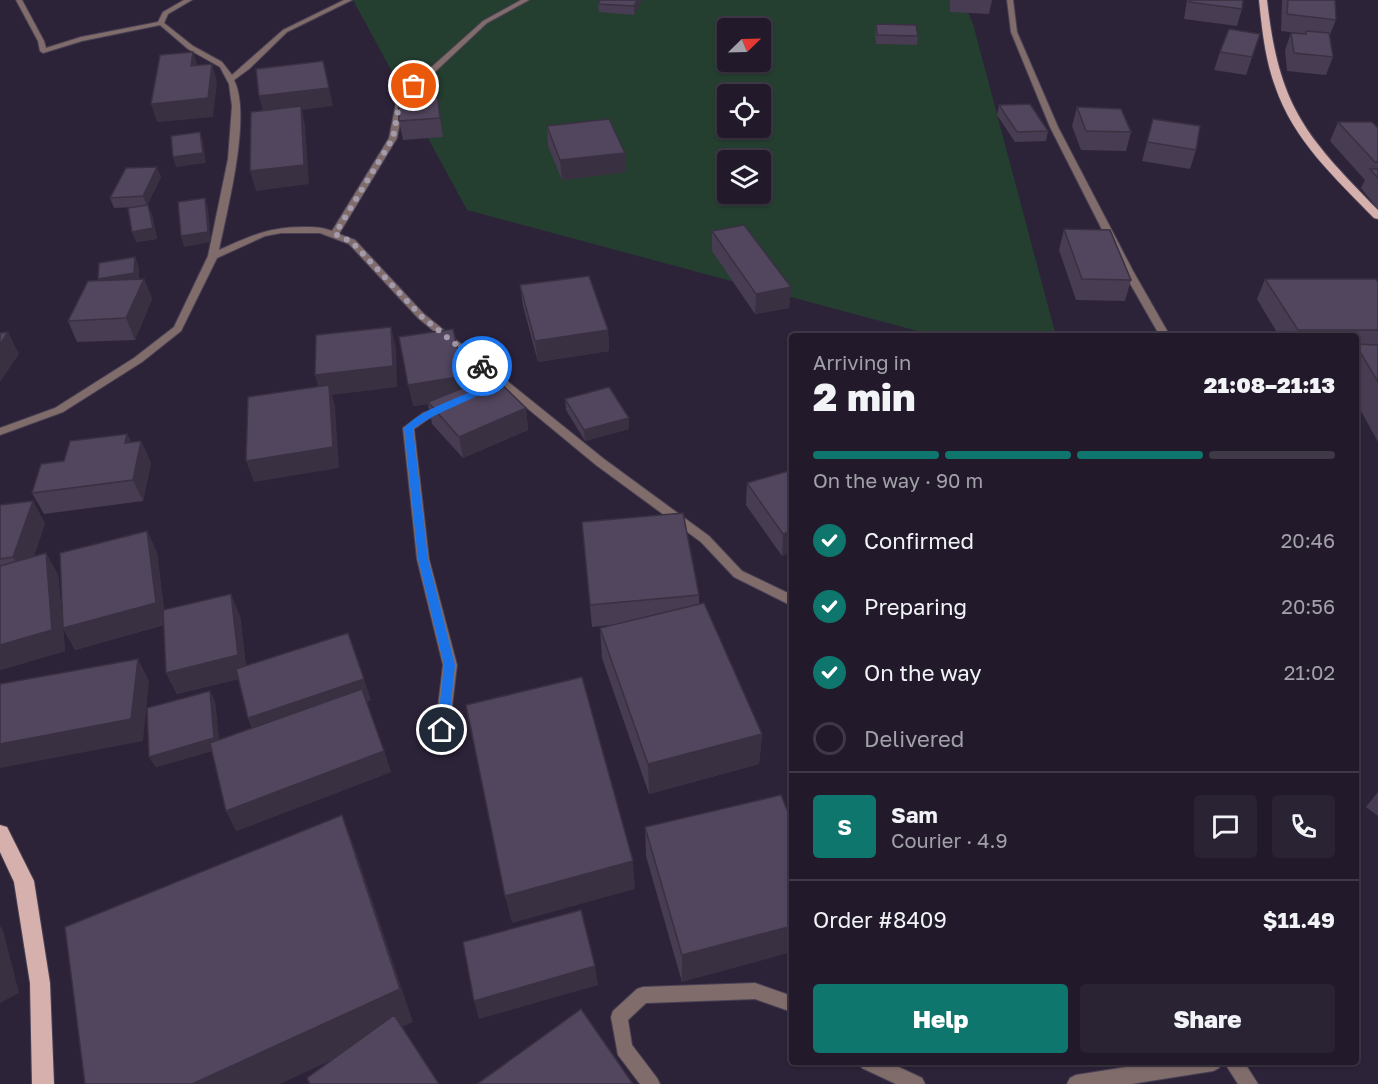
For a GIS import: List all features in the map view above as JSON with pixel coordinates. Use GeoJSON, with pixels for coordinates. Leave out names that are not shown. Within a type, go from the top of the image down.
{"type":"FeatureCollection","features":[{"type":"Feature","properties":{"kind":"main road"},"geometry":{"type":"LineString","coordinates":[[1263,0],[1270,54],[1279,88],[1291,113],[1320,155],[1378,216]]}},
{"type":"Feature","properties":{"kind":"main road"},"geometry":{"type":"LineString","coordinates":[[0,833],[24,881],[40,983],[43,1084]]}},
{"type":"Feature","properties":{"kind":"street"},"geometry":{"type":"LineString","coordinates":[[19,0],[41,41],[43,51],[81,39],[161,23]]}},
{"type":"Feature","properties":{"kind":"street"},"geometry":{"type":"LineString","coordinates":[[161,23],[165,13],[189,0]]}},
{"type":"Feature","properties":{"kind":"street"},"geometry":{"type":"LineString","coordinates":[[232,78],[245,71],[258,55],[285,31],[349,0]]}},
{"type":"Feature","properties":{"kind":"street"},"geometry":{"type":"LineString","coordinates":[[335,234],[393,138],[400,100],[485,22],[526,0]]}},
{"type":"Feature","properties":{"kind":"street"},"geometry":{"type":"LineString","coordinates":[[1010,0],[1014,32],[1054,127],[1128,271],[1163,333]]}},
{"type":"Feature","properties":{"kind":"street"},"geometry":{"type":"LineString","coordinates":[[0,432],[59,411],[138,360],[178,329],[213,256],[236,141],[232,78],[223,65],[189,46],[161,23]]}},
{"type":"Feature","properties":{"kind":"street"},"geometry":{"type":"LineString","coordinates":[[213,256],[262,234],[281,230],[321,230],[352,242],[421,316],[493,383],[705,539],[738,574],[789,600]]}},
{"type":"Feature","properties":{"kind":"street"},"geometry":{"type":"LineString","coordinates":[[442,730],[450,665],[423,559],[408,428],[427,415],[457,404]]}},
{"type":"Feature","properties":{"kind":"street"},"geometry":{"type":"LineString","coordinates":[[651,1084],[624,1049],[619,1017],[643,995],[755,991],[789,1003]]}},
{"type":"Feature","properties":{"kind":"street"},"geometry":{"type":"LineString","coordinates":[[874,1065],[915,1084]]}},
{"type":"Feature","properties":{"kind":"street"},"geometry":{"type":"LineString","coordinates":[[1076,1084],[1194,1065]]}},
{"type":"Feature","properties":{"kind":"street"},"geometry":{"type":"LineString","coordinates":[[1235,1065],[1249,1084]]}},
{"type":"Feature","properties":{"kind":"green space"},"geometry":{"type":"Polygon","coordinates":[[[353,0],[963,0],[973,24],[1055,333],[925,333],[467,210],[353,0]]]}},
{"type":"Feature","properties":{"kind":"building"},"geometry":{"type":"Polygon","coordinates":[[[600,0],[637,0],[634,6],[598,4],[600,0]]]}},
{"type":"Feature","properties":{"kind":"building"},"geometry":{"type":"Polygon","coordinates":[[[1190,0],[1243,0],[1242,9],[1189,2],[1190,0]]]}},
{"type":"Feature","properties":{"kind":"building"},"geometry":{"type":"Polygon","coordinates":[[[1288,0],[1335,0],[1336,20],[1287,14],[1288,0]]]}},
{"type":"Feature","properties":{"kind":"building"},"geometry":{"type":"Polygon","coordinates":[[[876,24],[916,25],[918,36],[877,35],[876,24]]]}},
{"type":"Feature","properties":{"kind":"building"},"geometry":{"type":"Polygon","coordinates":[[[1229,29],[1260,34],[1252,57],[1220,52],[1229,29]]]}},
{"type":"Feature","properties":{"kind":"building"},"geometry":{"type":"Polygon","coordinates":[[[1306,31],[1329,33],[1333,57],[1294,53],[1291,33],[1306,34],[1306,31]]]}},
{"type":"Feature","properties":{"kind":"building"},"geometry":{"type":"Polygon","coordinates":[[[193,52],[191,66],[212,64],[208,98],[151,104],[160,55],[193,52]]]}},
{"type":"Feature","properties":{"kind":"building"},"geometry":{"type":"Polygon","coordinates":[[[323,61],[329,88],[259,96],[256,69],[323,61]]]}},
{"type":"Feature","properties":{"kind":"building"},"geometry":{"type":"Polygon","coordinates":[[[437,91],[440,118],[399,121],[398,94],[437,91]]]}},
{"type":"Feature","properties":{"kind":"building"},"geometry":{"type":"Polygon","coordinates":[[[1030,104],[1048,131],[1017,132],[999,105],[1030,104]]]}},
{"type":"Feature","properties":{"kind":"building"},"geometry":{"type":"Polygon","coordinates":[[[301,106],[304,165],[250,171],[251,112],[301,106]]]}},
{"type":"Feature","properties":{"kind":"building"},"geometry":{"type":"Polygon","coordinates":[[[1077,107],[1121,109],[1131,132],[1086,131],[1077,107]]]}},
{"type":"Feature","properties":{"kind":"building"},"geometry":{"type":"Polygon","coordinates":[[[609,119],[625,153],[560,160],[547,126],[609,119]]]}},
{"type":"Feature","properties":{"kind":"building"},"geometry":{"type":"Polygon","coordinates":[[[1153,119],[1200,126],[1196,150],[1147,142],[1153,119]]]}},
{"type":"Feature","properties":{"kind":"building"},"geometry":{"type":"Polygon","coordinates":[[[1338,122],[1372,122],[1378,128],[1378,162],[1375,162],[1338,122]]]}},
{"type":"Feature","properties":{"kind":"building"},"geometry":{"type":"Polygon","coordinates":[[[200,132],[203,153],[173,157],[171,136],[200,132]]]}},
{"type":"Feature","properties":{"kind":"building"},"geometry":{"type":"Polygon","coordinates":[[[157,167],[143,196],[110,198],[126,168],[157,167]]]}},
{"type":"Feature","properties":{"kind":"building"},"geometry":{"type":"Polygon","coordinates":[[[1370,169],[1378,169],[1378,178],[1370,169]]]}},
{"type":"Feature","properties":{"kind":"building"},"geometry":{"type":"Polygon","coordinates":[[[205,198],[208,232],[181,236],[178,202],[205,198]]]}},
{"type":"Feature","properties":{"kind":"building"},"geometry":{"type":"Polygon","coordinates":[[[148,205],[153,228],[132,232],[128,208],[148,205]]]}},
{"type":"Feature","properties":{"kind":"building"},"geometry":{"type":"Polygon","coordinates":[[[744,225],[791,287],[756,294],[712,231],[744,225]]]}},
{"type":"Feature","properties":{"kind":"building"},"geometry":{"type":"Polygon","coordinates":[[[1064,229],[1110,230],[1131,280],[1082,279],[1064,229]]]}},
{"type":"Feature","properties":{"kind":"building"},"geometry":{"type":"Polygon","coordinates":[[[135,257],[134,273],[98,279],[99,263],[135,257]]]}},
{"type":"Feature","properties":{"kind":"building"},"geometry":{"type":"Polygon","coordinates":[[[589,276],[608,330],[535,341],[520,285],[589,276]]]}},
{"type":"Feature","properties":{"kind":"building"},"geometry":{"type":"Polygon","coordinates":[[[144,279],[126,318],[68,321],[88,281],[144,279]]]}},
{"type":"Feature","properties":{"kind":"building"},"geometry":{"type":"Polygon","coordinates":[[[1265,279],[1376,279],[1378,282],[1378,330],[1298,330],[1265,279]]]}},
{"type":"Feature","properties":{"kind":"building"},"geometry":{"type":"Polygon","coordinates":[[[391,327],[393,366],[315,375],[316,335],[391,327]]]}},
{"type":"Feature","properties":{"kind":"building"},"geometry":{"type":"Polygon","coordinates":[[[453,329],[464,376],[408,385],[399,337],[453,329]]]}},
{"type":"Feature","properties":{"kind":"building"},"geometry":{"type":"Polygon","coordinates":[[[8,332],[0,345],[0,333],[8,332]]]}},
{"type":"Feature","properties":{"kind":"building"},"geometry":{"type":"Polygon","coordinates":[[[1359,344],[1378,345],[1378,382],[1359,350],[1359,344]]]}},
{"type":"Feature","properties":{"kind":"building"},"geometry":{"type":"Polygon","coordinates":[[[493,376],[526,408],[459,437],[428,402],[493,376]]]}},
{"type":"Feature","properties":{"kind":"building"},"geometry":{"type":"Polygon","coordinates":[[[329,385],[333,447],[246,461],[248,397],[329,385]]]}},
{"type":"Feature","properties":{"kind":"building"},"geometry":{"type":"Polygon","coordinates":[[[609,387],[629,418],[584,430],[565,399],[609,387]]]}},
{"type":"Feature","properties":{"kind":"building"},"geometry":{"type":"Polygon","coordinates":[[[127,434],[125,443],[141,441],[133,480],[32,493],[41,464],[64,461],[70,441],[127,434]]]}},
{"type":"Feature","properties":{"kind":"building"},"geometry":{"type":"Polygon","coordinates":[[[789,471],[789,532],[783,534],[747,483],[789,471]]]}},
{"type":"Feature","properties":{"kind":"building"},"geometry":{"type":"Polygon","coordinates":[[[33,501],[13,557],[0,559],[0,505],[33,501]]]}},
{"type":"Feature","properties":{"kind":"building"},"geometry":{"type":"Polygon","coordinates":[[[683,513],[699,595],[590,605],[582,522],[683,513]]]}},
{"type":"Feature","properties":{"kind":"building"},"geometry":{"type":"Polygon","coordinates":[[[147,531],[156,603],[63,628],[60,553],[147,531]]]}},
{"type":"Feature","properties":{"kind":"building"},"geometry":{"type":"Polygon","coordinates":[[[46,553],[52,630],[0,645],[0,566],[46,553]]]}},
{"type":"Feature","properties":{"kind":"building"},"geometry":{"type":"Polygon","coordinates":[[[231,594],[238,655],[166,673],[163,610],[231,594]]]}},
{"type":"Feature","properties":{"kind":"building"},"geometry":{"type":"Polygon","coordinates":[[[704,603],[762,734],[648,764],[600,628],[704,603]]]}},
{"type":"Feature","properties":{"kind":"building"},"geometry":{"type":"Polygon","coordinates":[[[348,633],[364,679],[248,718],[236,669],[348,633]]]}},
{"type":"Feature","properties":{"kind":"building"},"geometry":{"type":"Polygon","coordinates":[[[138,659],[131,719],[0,744],[0,684],[138,659]]]}},
{"type":"Feature","properties":{"kind":"building"},"geometry":{"type":"Polygon","coordinates":[[[582,677],[633,861],[505,896],[466,705],[582,677]]]}},
{"type":"Feature","properties":{"kind":"building"},"geometry":{"type":"Polygon","coordinates":[[[362,689],[384,751],[226,811],[210,743],[362,689]]]}},
{"type":"Feature","properties":{"kind":"building"},"geometry":{"type":"Polygon","coordinates":[[[210,691],[214,738],[149,757],[147,708],[210,691]]]}},
{"type":"Feature","properties":{"kind":"building"},"geometry":{"type":"Polygon","coordinates":[[[781,795],[789,815],[789,927],[682,955],[645,827],[781,795]]]}},
{"type":"Feature","properties":{"kind":"building"},"geometry":{"type":"Polygon","coordinates":[[[342,815],[400,989],[192,1084],[85,1084],[65,927],[342,815]]]}},
{"type":"Feature","properties":{"kind":"building"},"geometry":{"type":"Polygon","coordinates":[[[581,910],[595,966],[474,1001],[463,942],[581,910]]]}},
{"type":"Feature","properties":{"kind":"building"},"geometry":{"type":"Polygon","coordinates":[[[581,1009],[633,1084],[477,1084],[581,1009]]]}},
{"type":"Feature","properties":{"kind":"building"},"geometry":{"type":"Polygon","coordinates":[[[394,1015],[439,1084],[310,1084],[307,1078],[394,1015]]]}},
{"type":"Feature","properties":{"kind":"way so far"},"geometry":{"type":"LineString","coordinates":[[414,86],[400,100],[393,138],[377,168],[335,234],[352,242],[421,316],[482,366]]}},
{"type":"Feature","properties":{"kind":"route"},"geometry":{"type":"LineString","coordinates":[[442,730],[450,665],[423,559],[408,428],[427,415],[480,393],[498,379],[482,366]]}}]}
